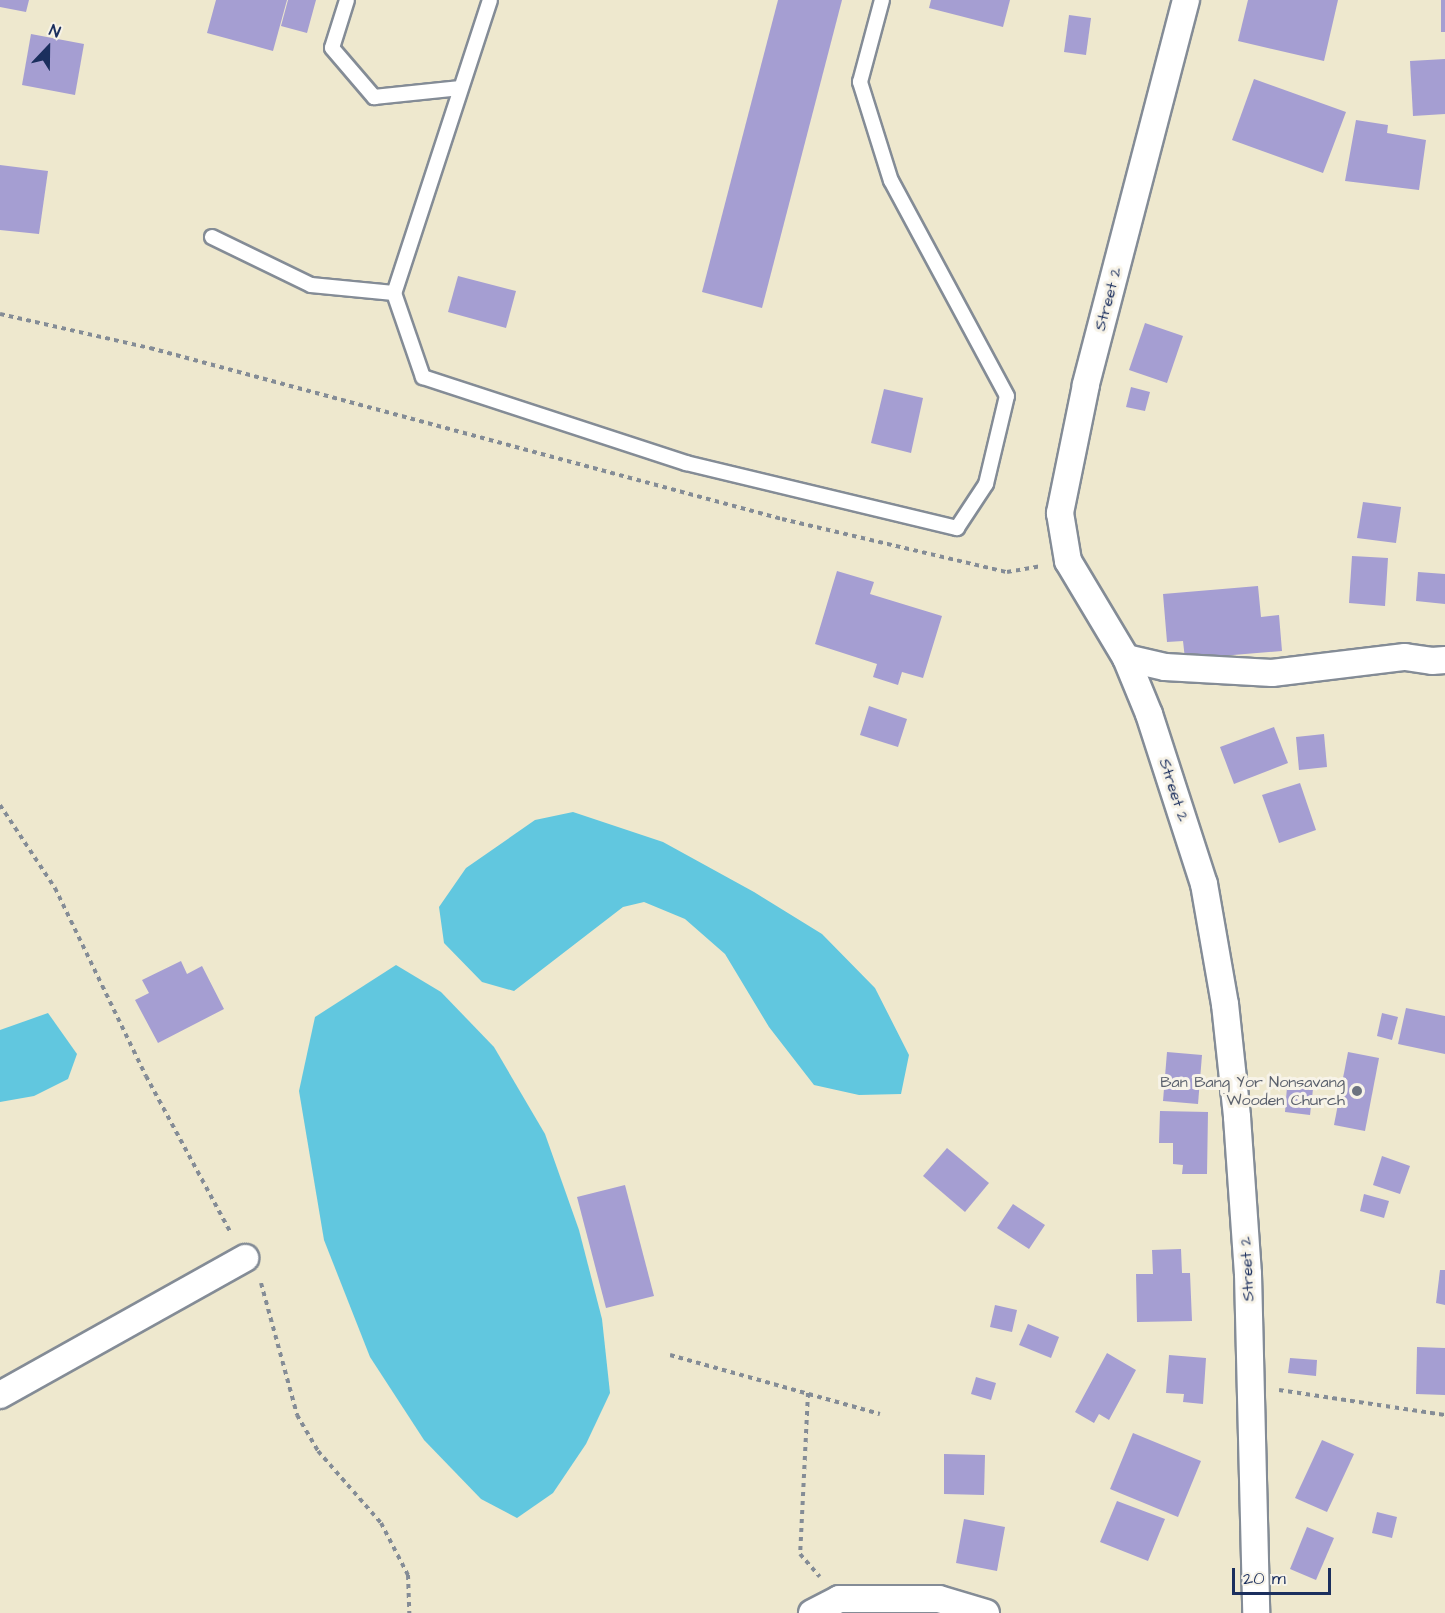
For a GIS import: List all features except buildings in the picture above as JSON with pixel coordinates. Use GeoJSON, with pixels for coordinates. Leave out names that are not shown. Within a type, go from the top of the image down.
{"type":"FeatureCollection","features":[{"type":"Feature","properties":{"kind":"street","name":"Street 2"},"geometry":{"type":"LineString","coordinates":[[1186,0],[1086,385],[1060,513],[1068,561],[1126,658],[1172,779],[1204,884],[1223,993],[1244,1206],[1252,1386],[1256,1613]]}},
{"type":"Feature","properties":{"kind":"street"},"geometry":{"type":"LineString","coordinates":[[1126,658],[1165,667],[1272,674],[1406,657],[1432,662],[1445,660]]}},
{"type":"Feature","properties":{"kind":"street"},"geometry":{"type":"LineString","coordinates":[[0,1395],[245,1258]]}},
{"type":"Feature","properties":{"kind":"street"},"geometry":{"type":"LineString","coordinates":[[812,1613],[839,1599],[940,1606],[986,1613]]}},
{"type":"Feature","properties":{"kind":"lane"},"geometry":{"type":"LineString","coordinates":[[347,0],[332,48],[374,97],[461,88]]}},
{"type":"Feature","properties":{"kind":"lane"},"geometry":{"type":"LineString","coordinates":[[490,0],[394,293],[423,377],[686,463],[957,528],[986,484],[1007,396],[891,181],[860,82],[882,0]]}},
{"type":"Feature","properties":{"kind":"lane"},"geometry":{"type":"LineString","coordinates":[[212,237],[311,285],[394,293]]}},
{"type":"Feature","properties":{"kind":"path"},"geometry":{"type":"LineString","coordinates":[[0,314],[150,348],[782,519],[1006,572],[1068,561]]}},
{"type":"Feature","properties":{"kind":"path"},"geometry":{"type":"LineString","coordinates":[[0,805],[55,888],[146,1076],[245,1258],[260,1279],[297,1415],[318,1451],[381,1523],[408,1575],[409,1613]]}},
{"type":"Feature","properties":{"kind":"path"},"geometry":{"type":"LineString","coordinates":[[670,1355],[880,1414]]}},
{"type":"Feature","properties":{"kind":"path"},"geometry":{"type":"LineString","coordinates":[[1252,1386],[1445,1415]]}},
{"type":"Feature","properties":{"kind":"path"},"geometry":{"type":"LineString","coordinates":[[808,1393],[800,1554],[839,1599]]}},
{"type":"Feature","properties":{"kind":"water"},"geometry":{"type":"Polygon","coordinates":[[[573,812],[663,842],[754,892],[822,934],[875,988],[909,1055],[901,1094],[859,1095],[814,1085],[769,1027],[725,954],[685,919],[644,902],[623,907],[514,991],[482,982],[444,943],[439,907],[466,868],[535,820],[573,812]]]}},
{"type":"Feature","properties":{"kind":"water"},"geometry":{"type":"Polygon","coordinates":[[[396,965],[441,992],[494,1047],[545,1134],[579,1230],[602,1319],[610,1393],[586,1444],[553,1493],[517,1518],[481,1499],[424,1440],[370,1357],[324,1240],[299,1091],[315,1017],[396,965]]]}},
{"type":"Feature","properties":{"kind":"water"},"geometry":{"type":"Polygon","coordinates":[[[48,1013],[77,1054],[68,1079],[34,1096],[0,1102],[0,1030],[48,1013]]]}},
{"type":"Feature","properties":{"kind":"place","name":"Ban Bang Yor Nonsavang Wooden Church"},"geometry":{"type":"Point","coordinates":[1357,1091]}}]}
